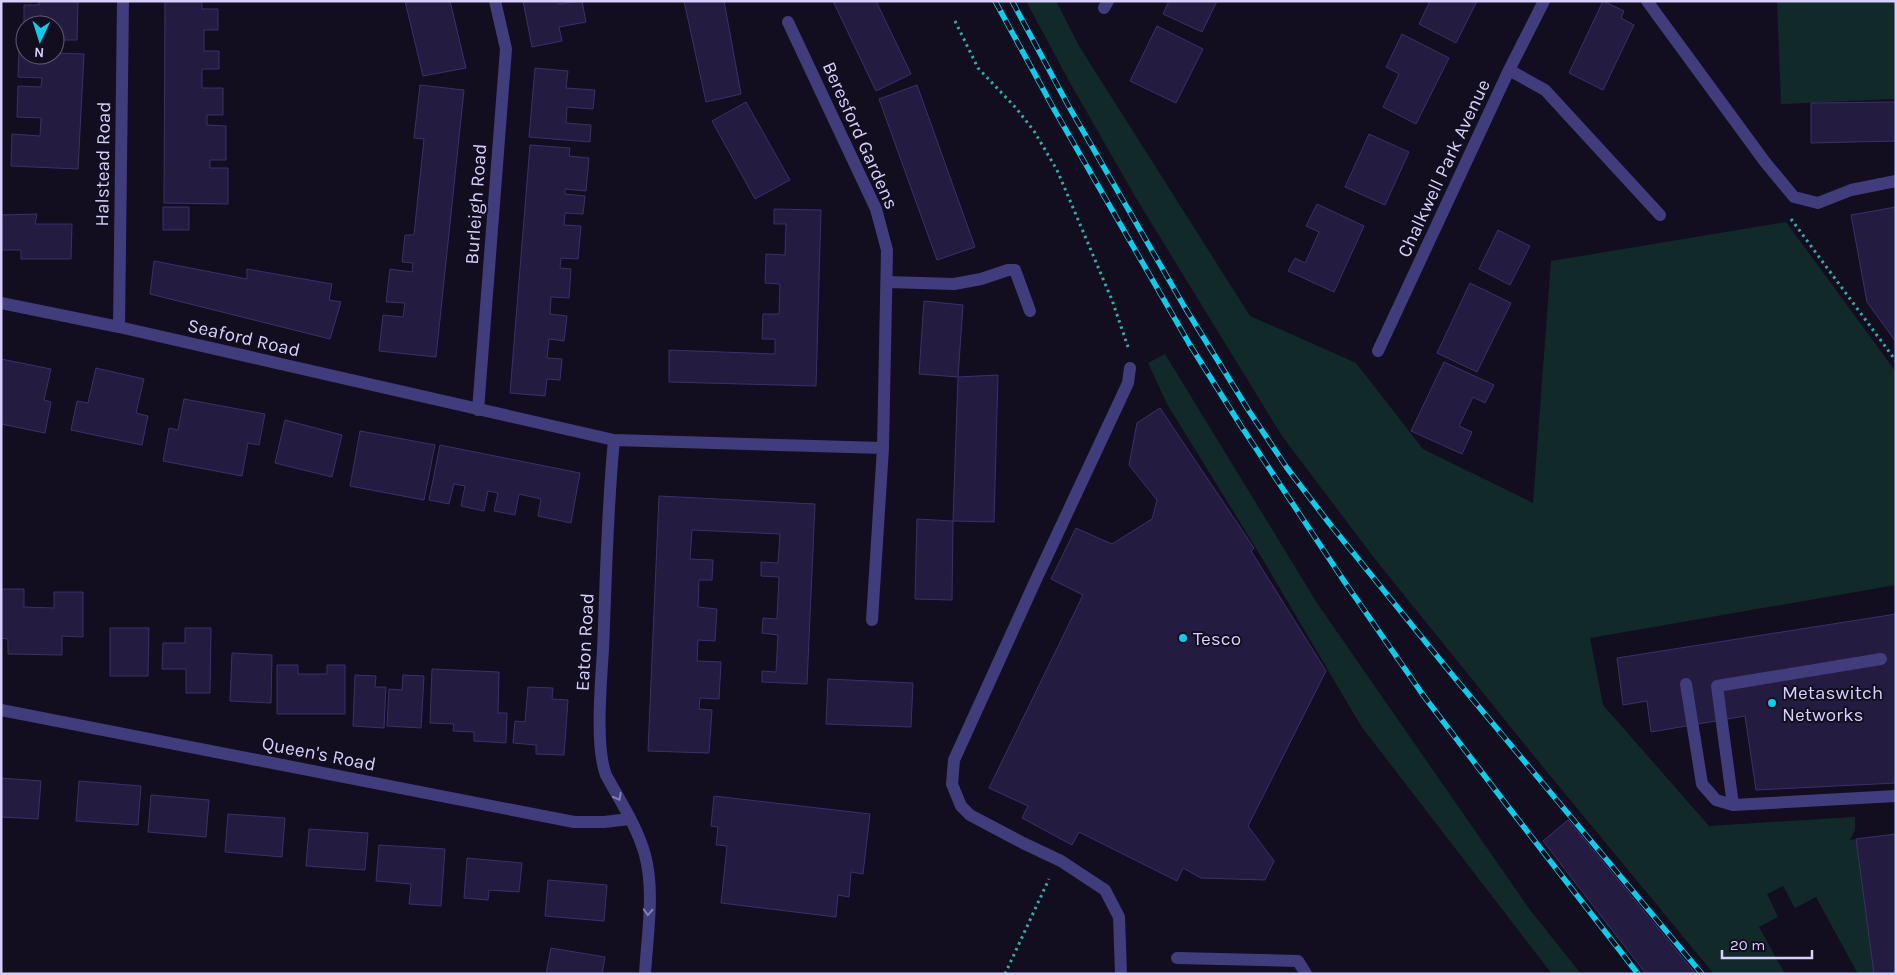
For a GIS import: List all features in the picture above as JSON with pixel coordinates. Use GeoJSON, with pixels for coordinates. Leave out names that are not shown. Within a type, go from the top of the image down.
{"type":"FeatureCollection","features":[{"type":"Feature","properties":{"kind":"street","name":"Halstead Road"},"geometry":{"type":"LineString","coordinates":[[119,327],[123,1]]}},
{"type":"Feature","properties":{"kind":"street","name":"Burleigh Road"},"geometry":{"type":"LineString","coordinates":[[478,410],[506,49],[495,1]]}},
{"type":"Feature","properties":{"kind":"street","name":"Chalkwell Park Avenue"},"geometry":{"type":"LineString","coordinates":[[1378,351],[1509,70],[1544,1]]}},
{"type":"Feature","properties":{"kind":"street"},"geometry":{"type":"LineString","coordinates":[[1648,1],[1765,162],[1794,197],[1818,203],[1850,190],[1896,181]]}},
{"type":"Feature","properties":{"kind":"street","name":"Beresford Gardens"},"geometry":{"type":"LineString","coordinates":[[788,22],[876,209],[887,250],[883,448],[872,620]]}},
{"type":"Feature","properties":{"kind":"street"},"geometry":{"type":"LineString","coordinates":[[1509,70],[1545,90],[1660,214]]}},
{"type":"Feature","properties":{"kind":"street"},"geometry":{"type":"LineString","coordinates":[[887,282],[954,284],[981,279],[1008,270],[1015,270],[1030,311]]}},
{"type":"Feature","properties":{"kind":"street","name":"Seaford Road"},"geometry":{"type":"LineString","coordinates":[[1,304],[119,327],[478,410]]}},
{"type":"Feature","properties":{"kind":"street"},"geometry":{"type":"LineString","coordinates":[[1121,974],[1119,917],[1105,890],[1061,862],[970,815],[961,806],[952,784],[954,760],[1128,383],[1130,368]]}},
{"type":"Feature","properties":{"kind":"street"},"geometry":{"type":"LineString","coordinates":[[478,410],[614,440],[883,448]]}},
{"type":"Feature","properties":{"kind":"street","name":"Eaton Road"},"geometry":{"type":"LineString","coordinates":[[614,440],[610,478],[600,703],[602,755],[606,775],[638,834],[648,870],[649,890],[645,974]]}},
{"type":"Feature","properties":{"kind":"street"},"geometry":{"type":"LineString","coordinates":[[1733,805],[1717,686],[1881,659]]}},
{"type":"Feature","properties":{"kind":"street"},"geometry":{"type":"LineString","coordinates":[[1686,684],[1702,784],[1716,800],[1733,805],[1896,796]]}},
{"type":"Feature","properties":{"kind":"street","name":"Queen's Road"},"geometry":{"type":"LineString","coordinates":[[1,710],[574,822],[604,822],[630,819]]}},
{"type":"Feature","properties":{"kind":"street"},"geometry":{"type":"LineString","coordinates":[[1177,958],[1298,961],[1306,974]]}},
{"type":"Feature","properties":{"kind":"path"},"geometry":{"type":"LineString","coordinates":[[955,22],[978,68],[1016,108],[1034,131],[1057,170],[1112,300],[1129,351],[1130,368]]}},
{"type":"Feature","properties":{"kind":"path"},"geometry":{"type":"LineString","coordinates":[[1005,974],[1050,878],[1061,862]]}},
{"type":"Feature","properties":{"kind":"green space"},"geometry":{"type":"Polygon","coordinates":[[[1026,1],[1056,1],[1079,46],[1250,316],[1356,363],[1423,449],[1533,503],[1551,261],[1786,222],[1896,372],[1896,585],[1590,638],[1603,705],[1709,826],[1855,817],[1855,830],[1850,840],[1856,839],[1874,974],[1858,974],[1816,897],[1795,908],[1783,886],[1767,894],[1778,917],[1759,927],[1785,974],[1714,974],[1375,559],[1282,436],[1136,198],[1026,1]]]}},
{"type":"Feature","properties":{"kind":"green space"},"geometry":{"type":"Polygon","coordinates":[[[1777,1],[1896,1],[1896,99],[1781,104],[1777,1]]]}},
{"type":"Feature","properties":{"kind":"green space"},"geometry":{"type":"Polygon","coordinates":[[[1165,354],[1317,603],[1530,910],[1581,974],[1552,974],[1361,726],[1256,548],[1167,404],[1148,363],[1165,354]]]}},
{"type":"Feature","properties":{"kind":"building"},"geometry":{"type":"Polygon","coordinates":[[[39,1],[78,1],[77,40],[65,40],[65,15],[24,15],[24,5],[39,5],[39,1]]]}},
{"type":"Feature","properties":{"kind":"building"},"geometry":{"type":"Polygon","coordinates":[[[165,1],[202,1],[202,9],[218,9],[218,30],[204,30],[204,51],[219,51],[219,69],[202,69],[202,88],[223,88],[223,115],[207,115],[207,125],[226,126],[226,160],[210,160],[210,168],[228,168],[228,204],[164,203],[165,1]]]}},
{"type":"Feature","properties":{"kind":"building"},"geometry":{"type":"Polygon","coordinates":[[[405,1],[450,1],[466,68],[423,76],[405,1]]]}},
{"type":"Feature","properties":{"kind":"building"},"geometry":{"type":"Polygon","coordinates":[[[523,1],[558,1],[558,4],[582,1],[586,22],[559,27],[562,41],[532,47],[523,1]]]}},
{"type":"Feature","properties":{"kind":"building"},"geometry":{"type":"Polygon","coordinates":[[[684,1],[724,1],[741,94],[706,102],[684,1]]]}},
{"type":"Feature","properties":{"kind":"building"},"geometry":{"type":"Polygon","coordinates":[[[833,1],[876,1],[911,74],[876,91],[833,1]]]}},
{"type":"Feature","properties":{"kind":"building"},"geometry":{"type":"Polygon","coordinates":[[[1169,1],[1217,1],[1202,32],[1163,14],[1169,1]]]}},
{"type":"Feature","properties":{"kind":"building"},"geometry":{"type":"Polygon","coordinates":[[[1430,1],[1477,1],[1456,43],[1419,24],[1430,1]]]}},
{"type":"Feature","properties":{"kind":"building"},"geometry":{"type":"Polygon","coordinates":[[[1603,1],[1624,11],[1621,18],[1634,25],[1603,90],[1569,73],[1603,1]]]}},
{"type":"Feature","properties":{"kind":"building"},"geometry":{"type":"Polygon","coordinates":[[[1157,26],[1203,49],[1176,103],[1130,81],[1157,26]]]}},
{"type":"Feature","properties":{"kind":"building"},"geometry":{"type":"Polygon","coordinates":[[[1402,34],[1449,58],[1416,124],[1383,107],[1399,74],[1386,67],[1402,34]]]}},
{"type":"Feature","properties":{"kind":"building"},"geometry":{"type":"Polygon","coordinates":[[[65,53],[84,54],[78,169],[11,166],[12,134],[40,136],[41,118],[17,117],[18,86],[41,87],[42,78],[18,77],[18,65],[65,65],[65,53]]]}},
{"type":"Feature","properties":{"kind":"building"},"geometry":{"type":"Polygon","coordinates":[[[535,68],[568,71],[566,88],[595,90],[593,109],[567,107],[566,123],[591,125],[590,142],[529,137],[535,68]]]}},
{"type":"Feature","properties":{"kind":"building"},"geometry":{"type":"Polygon","coordinates":[[[420,85],[464,90],[436,357],[379,351],[383,315],[403,317],[405,303],[386,302],[390,269],[412,272],[413,263],[402,262],[405,235],[414,235],[424,139],[414,138],[420,85]]]}},
{"type":"Feature","properties":{"kind":"building"},"geometry":{"type":"Polygon","coordinates":[[[917,85],[975,247],[937,260],[879,99],[917,85]]]}},
{"type":"Feature","properties":{"kind":"building"},"geometry":{"type":"Polygon","coordinates":[[[746,102],[790,180],[755,199],[712,121],[746,102]]]}},
{"type":"Feature","properties":{"kind":"building"},"geometry":{"type":"Polygon","coordinates":[[[1896,102],[1896,141],[1811,143],[1811,103],[1896,102]]]}},
{"type":"Feature","properties":{"kind":"building"},"geometry":{"type":"Polygon","coordinates":[[[1369,134],[1409,152],[1385,205],[1345,187],[1369,134]]]}},
{"type":"Feature","properties":{"kind":"building"},"geometry":{"type":"Polygon","coordinates":[[[530,145],[570,148],[569,156],[589,158],[586,191],[565,189],[565,194],[585,196],[583,214],[565,213],[564,225],[581,226],[578,259],[561,258],[560,268],[571,269],[569,298],[551,297],[550,314],[567,316],[564,341],[549,339],[547,358],[562,359],[560,380],[547,379],[545,396],[510,393],[530,145]]]}},
{"type":"Feature","properties":{"kind":"building"},"geometry":{"type":"Polygon","coordinates":[[[1317,204],[1364,226],[1334,292],[1288,271],[1295,258],[1305,263],[1319,232],[1306,226],[1317,204]]]}},
{"type":"Feature","properties":{"kind":"building"},"geometry":{"type":"Polygon","coordinates":[[[163,207],[189,207],[189,230],[163,230],[163,207]]]}},
{"type":"Feature","properties":{"kind":"building"},"geometry":{"type":"Polygon","coordinates":[[[1896,207],[1896,342],[1867,302],[1851,215],[1896,207]]]}},
{"type":"Feature","properties":{"kind":"building"},"geometry":{"type":"Polygon","coordinates":[[[774,209],[821,210],[816,386],[669,382],[669,350],[775,354],[775,339],[762,339],[763,314],[779,314],[780,284],[765,283],[766,254],[785,255],[786,224],[774,224],[774,209]]]}},
{"type":"Feature","properties":{"kind":"building"},"geometry":{"type":"Polygon","coordinates":[[[37,214],[35,224],[72,224],[71,259],[21,259],[21,250],[1,250],[1,215],[37,214]]]}},
{"type":"Feature","properties":{"kind":"building"},"geometry":{"type":"Polygon","coordinates":[[[1498,230],[1530,246],[1510,285],[1479,269],[1498,230]]]}},
{"type":"Feature","properties":{"kind":"building"},"geometry":{"type":"Polygon","coordinates":[[[154,261],[247,279],[247,269],[332,284],[329,300],[341,302],[330,339],[150,294],[154,261]]]}},
{"type":"Feature","properties":{"kind":"building"},"geometry":{"type":"Polygon","coordinates":[[[1470,283],[1511,303],[1477,372],[1437,353],[1470,283]]]}},
{"type":"Feature","properties":{"kind":"building"},"geometry":{"type":"Polygon","coordinates":[[[924,301],[963,305],[958,377],[919,374],[924,301]]]}},
{"type":"Feature","properties":{"kind":"building"},"geometry":{"type":"Polygon","coordinates":[[[1,359],[51,369],[44,400],[51,402],[45,433],[1,424],[1,359]]]}},
{"type":"Feature","properties":{"kind":"building"},"geometry":{"type":"Polygon","coordinates":[[[1444,362],[1494,385],[1485,403],[1473,397],[1459,426],[1472,432],[1462,454],[1411,431],[1444,362]]]}},
{"type":"Feature","properties":{"kind":"building"},"geometry":{"type":"Polygon","coordinates":[[[96,368],[144,379],[136,413],[148,416],[142,445],[71,430],[77,401],[88,403],[96,368]]]}},
{"type":"Feature","properties":{"kind":"building"},"geometry":{"type":"Polygon","coordinates":[[[998,375],[994,522],[953,521],[958,377],[998,375]]]}},
{"type":"Feature","properties":{"kind":"building"},"geometry":{"type":"Polygon","coordinates":[[[184,399],[265,414],[259,445],[248,443],[242,476],[163,461],[169,428],[178,430],[184,399]]]}},
{"type":"Feature","properties":{"kind":"building","name":"Tesco"},"geometry":{"type":"Polygon","coordinates":[[[1160,408],[1254,548],[1251,551],[1326,671],[1248,826],[1274,861],[1265,880],[1201,878],[1183,868],[1177,881],[1079,832],[1072,845],[1022,818],[1028,806],[989,788],[1083,595],[1051,579],[1076,528],[1112,544],[1152,519],[1157,500],[1129,465],[1137,423],[1160,408]]]}},
{"type":"Feature","properties":{"kind":"building"},"geometry":{"type":"Polygon","coordinates":[[[285,420],[342,435],[332,477],[275,463],[285,420]]]}},
{"type":"Feature","properties":{"kind":"building"},"geometry":{"type":"Polygon","coordinates":[[[360,431],[435,445],[424,500],[350,486],[360,431]]]}},
{"type":"Feature","properties":{"kind":"building"},"geometry":{"type":"Polygon","coordinates":[[[440,445],[580,473],[571,523],[538,516],[541,499],[519,494],[515,515],[494,511],[498,493],[488,491],[484,511],[461,506],[465,486],[454,484],[449,504],[429,500],[440,445]]]}},
{"type":"Feature","properties":{"kind":"building"},"geometry":{"type":"Polygon","coordinates":[[[659,496],[815,504],[807,684],[762,682],[762,671],[776,672],[778,635],[762,633],[763,618],[777,619],[779,577],[761,576],[761,562],[778,563],[780,534],[692,530],[690,559],[713,560],[712,580],[699,580],[698,607],[717,609],[715,641],[698,640],[697,661],[721,662],[719,699],[700,698],[699,709],[712,710],[709,753],[648,751],[659,496]]]}},
{"type":"Feature","properties":{"kind":"building"},"geometry":{"type":"Polygon","coordinates":[[[917,519],[953,521],[952,600],[915,599],[917,519]]]}},
{"type":"Feature","properties":{"kind":"building"},"geometry":{"type":"Polygon","coordinates":[[[1,589],[24,589],[24,607],[54,608],[54,592],[83,592],[83,637],[62,636],[62,655],[8,654],[8,639],[1,638],[1,589]]]}},
{"type":"Feature","properties":{"kind":"building","name":"Metaswitch Networks"},"geometry":{"type":"Polygon","coordinates":[[[1896,614],[1896,783],[1756,790],[1745,716],[1651,732],[1647,701],[1623,705],[1617,658],[1896,614]]]}},
{"type":"Feature","properties":{"kind":"building"},"geometry":{"type":"Polygon","coordinates":[[[110,628],[149,628],[148,676],[110,676],[110,628]]]}},
{"type":"Feature","properties":{"kind":"building"},"geometry":{"type":"Polygon","coordinates":[[[185,628],[211,628],[210,693],[186,693],[186,669],[162,669],[163,643],[185,643],[185,628]]]}},
{"type":"Feature","properties":{"kind":"building"},"geometry":{"type":"Polygon","coordinates":[[[232,653],[272,655],[271,703],[230,701],[232,653]]]}},
{"type":"Feature","properties":{"kind":"building"},"geometry":{"type":"Polygon","coordinates":[[[277,665],[298,665],[298,674],[327,674],[327,665],[345,665],[345,714],[277,714],[277,665]]]}},
{"type":"Feature","properties":{"kind":"building"},"geometry":{"type":"Polygon","coordinates":[[[432,669],[499,672],[498,713],[507,713],[506,743],[474,741],[474,732],[453,731],[454,724],[430,723],[432,669]]]}},
{"type":"Feature","properties":{"kind":"building"},"geometry":{"type":"Polygon","coordinates":[[[355,675],[376,676],[375,687],[386,687],[384,728],[353,726],[355,675]]]}},
{"type":"Feature","properties":{"kind":"building"},"geometry":{"type":"Polygon","coordinates":[[[403,675],[424,676],[421,728],[387,726],[389,689],[402,690],[403,675]]]}},
{"type":"Feature","properties":{"kind":"building"},"geometry":{"type":"Polygon","coordinates":[[[828,679],[913,683],[911,727],[826,724],[828,679]]]}},
{"type":"Feature","properties":{"kind":"building"},"geometry":{"type":"Polygon","coordinates":[[[528,687],[553,688],[552,699],[568,700],[564,755],[536,754],[536,745],[513,743],[515,721],[525,722],[528,687]]]}},
{"type":"Feature","properties":{"kind":"building"},"geometry":{"type":"Polygon","coordinates":[[[1,778],[41,781],[38,819],[1,817],[1,778]]]}},
{"type":"Feature","properties":{"kind":"building"},"geometry":{"type":"Polygon","coordinates":[[[79,781],[141,786],[138,825],[76,821],[79,781]]]}},
{"type":"Feature","properties":{"kind":"building"},"geometry":{"type":"Polygon","coordinates":[[[151,795],[209,800],[206,837],[148,832],[151,795]]]}},
{"type":"Feature","properties":{"kind":"building"},"geometry":{"type":"Polygon","coordinates":[[[714,796],[870,814],[863,874],[851,872],[849,897],[838,895],[836,917],[721,903],[727,846],[716,845],[718,827],[711,826],[714,796]]]}},
{"type":"Feature","properties":{"kind":"building"},"geometry":{"type":"Polygon","coordinates":[[[228,814],[285,818],[282,857],[225,852],[228,814]]]}},
{"type":"Feature","properties":{"kind":"building"},"geometry":{"type":"Polygon","coordinates":[[[1568,820],[1696,974],[1646,974],[1543,841],[1568,820]]]}},
{"type":"Feature","properties":{"kind":"building"},"geometry":{"type":"Polygon","coordinates":[[[309,829],[368,833],[365,870],[306,866],[309,829]]]}},
{"type":"Feature","properties":{"kind":"building"},"geometry":{"type":"Polygon","coordinates":[[[1896,834],[1896,974],[1874,974],[1856,839],[1896,834]]]}},
{"type":"Feature","properties":{"kind":"building"},"geometry":{"type":"Polygon","coordinates":[[[379,845],[445,849],[441,906],[409,904],[411,884],[376,881],[379,845]]]}},
{"type":"Feature","properties":{"kind":"building"},"geometry":{"type":"Polygon","coordinates":[[[467,858],[522,863],[519,892],[489,890],[488,900],[464,898],[467,858]]]}},
{"type":"Feature","properties":{"kind":"building"},"geometry":{"type":"Polygon","coordinates":[[[548,880],[607,885],[604,921],[545,916],[548,880]]]}},
{"type":"Feature","properties":{"kind":"building"},"geometry":{"type":"Polygon","coordinates":[[[551,948],[605,957],[602,974],[546,974],[551,948]]]}},
{"type":"Feature","properties":{"kind":"railway"},"geometry":{"type":"LineString","coordinates":[[995,1],[1055,111],[1190,345],[1241,426],[1344,581],[1423,695],[1638,974]]}},
{"type":"Feature","properties":{"kind":"railway"},"geometry":{"type":"LineString","coordinates":[[1012,1],[1068,105],[1184,306],[1287,468],[1329,523],[1454,677],[1702,974]]}},
{"type":"Feature","properties":{"kind":"place","name":"Tesco"},"geometry":{"type":"Point","coordinates":[1183,638]}},
{"type":"Feature","properties":{"kind":"place","name":"Metaswitch Networks"},"geometry":{"type":"Point","coordinates":[1772,703]}}]}
